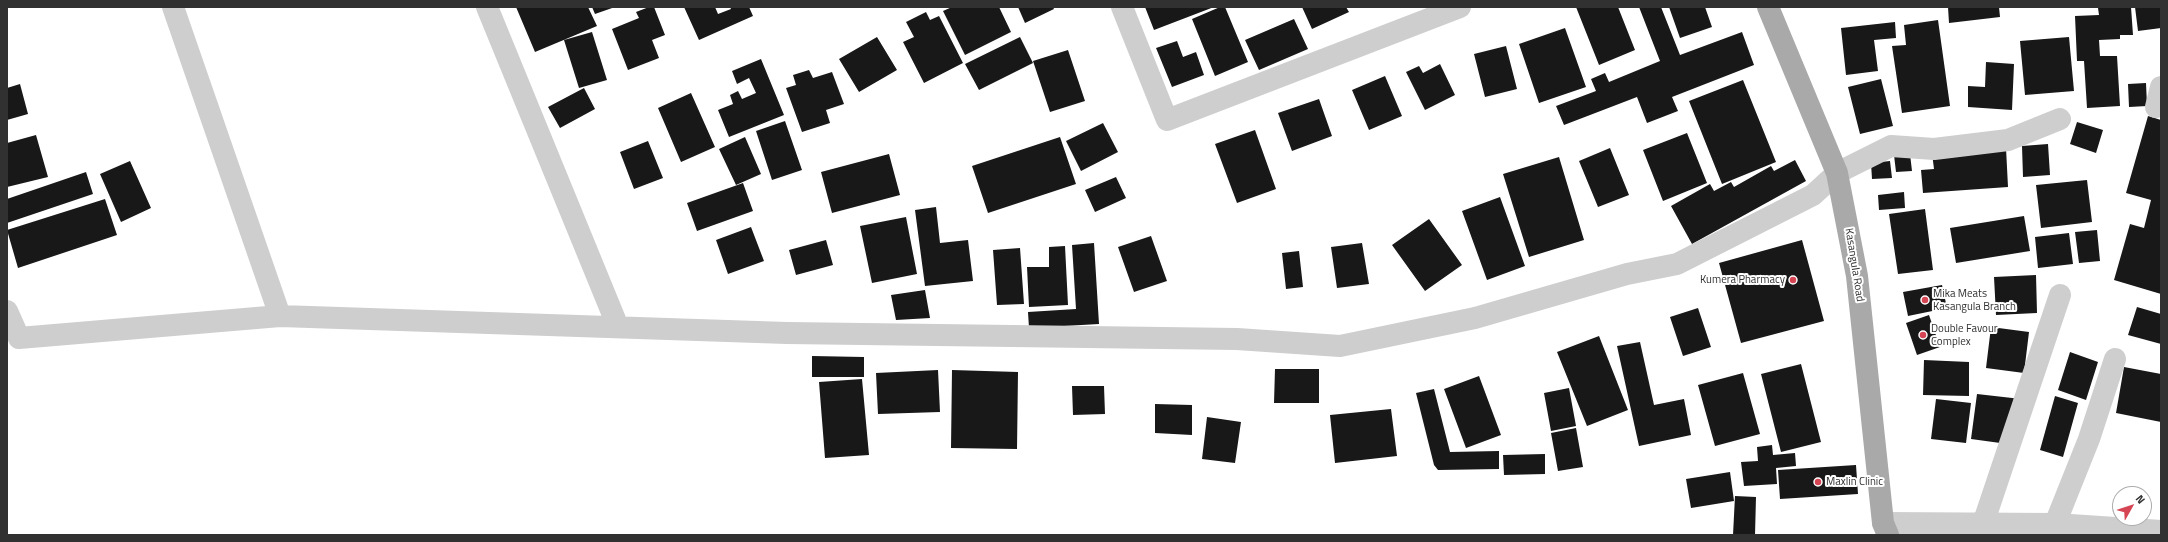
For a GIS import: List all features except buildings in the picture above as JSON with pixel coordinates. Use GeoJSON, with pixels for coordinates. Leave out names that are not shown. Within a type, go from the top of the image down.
{"type":"FeatureCollection","features":[{"type":"Feature","properties":{"kind":"main road","name":"Kasangula Road"},"geometry":{"type":"LineString","coordinates":[[1768,7],[1837,173],[1857,276],[1885,529]]}},
{"type":"Feature","properties":{"kind":"street"},"geometry":{"type":"LineString","coordinates":[[172,7],[280,316]]}},
{"type":"Feature","properties":{"kind":"street"},"geometry":{"type":"LineString","coordinates":[[487,7],[618,327]]}},
{"type":"Feature","properties":{"kind":"street"},"geometry":{"type":"LineString","coordinates":[[1122,7],[1167,120],[1460,7]]}},
{"type":"Feature","properties":{"kind":"street"},"geometry":{"type":"LineString","coordinates":[[2156,107],[2161,87]]}},
{"type":"Feature","properties":{"kind":"street"},"geometry":{"type":"LineString","coordinates":[[7,311],[13,340],[280,316],[788,333],[1237,339],[1340,346],[1475,318],[1627,274],[1677,264],[1813,195],[1837,173],[1891,146],[1934,149],[2008,140],[2060,119]]}},
{"type":"Feature","properties":{"kind":"street"},"geometry":{"type":"LineString","coordinates":[[1983,524],[2060,295]]}},
{"type":"Feature","properties":{"kind":"street"},"geometry":{"type":"LineString","coordinates":[[2055,524],[2089,439],[2115,359]]}},
{"type":"Feature","properties":{"kind":"street"},"geometry":{"type":"LineString","coordinates":[[1885,529],[1983,524],[2055,524],[2161,531]]}},
{"type":"Feature","properties":{"kind":"place","name":"Kumera Pharmacy"},"geometry":{"type":"Point","coordinates":[1793,280]}},
{"type":"Feature","properties":{"kind":"place","name":"Mika Meats Kasangula Branch"},"geometry":{"type":"Point","coordinates":[1925,300]}},
{"type":"Feature","properties":{"kind":"place","name":"Double Favour Complex"},"geometry":{"type":"Point","coordinates":[1923,335]}},
{"type":"Feature","properties":{"kind":"place","name":"Maxlin Clinic"},"geometry":{"type":"Point","coordinates":[1818,482]}}]}
